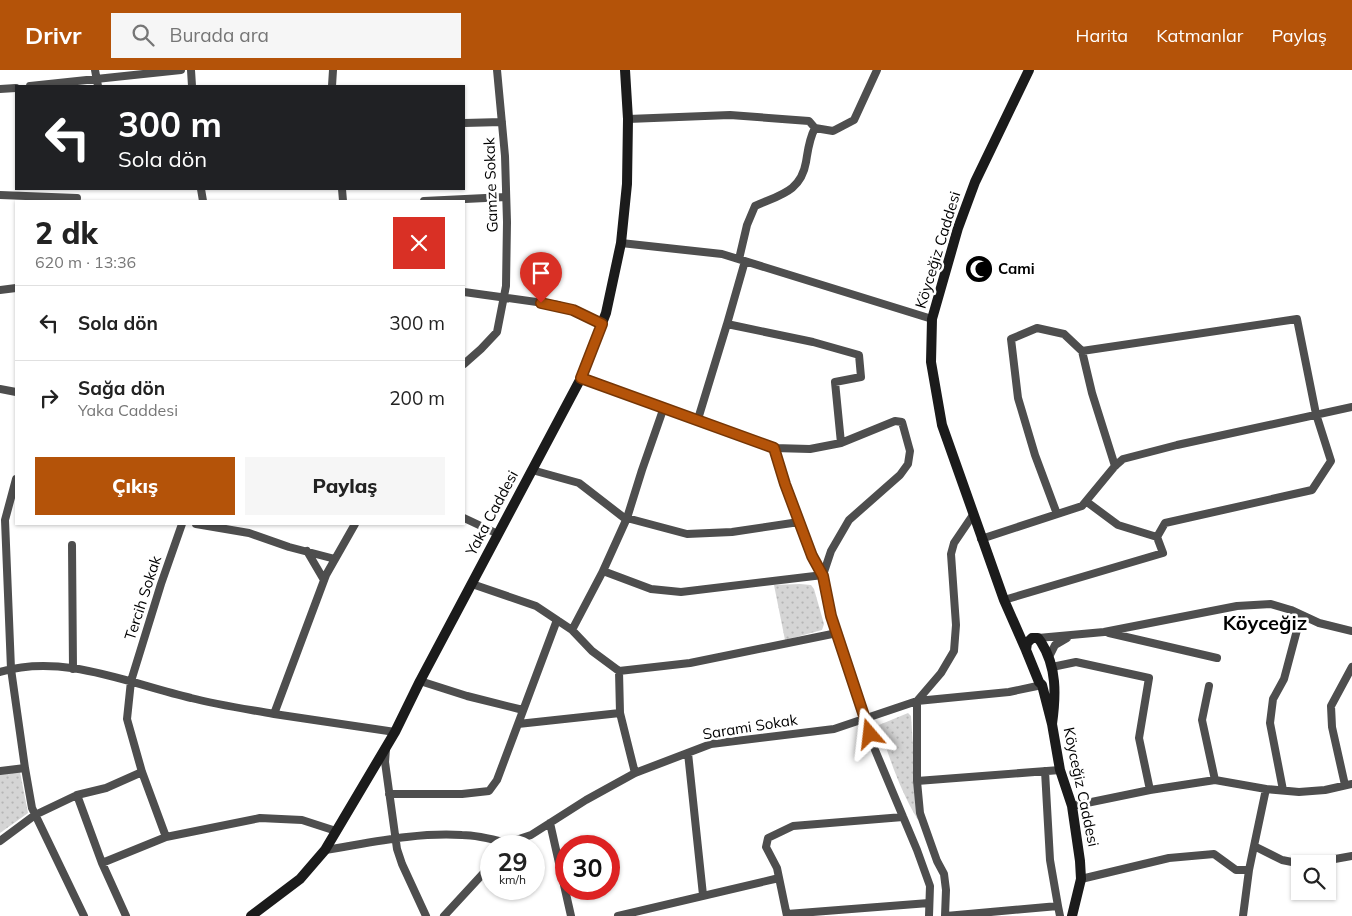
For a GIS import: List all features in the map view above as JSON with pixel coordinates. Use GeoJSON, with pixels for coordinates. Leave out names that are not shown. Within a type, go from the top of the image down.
{"type":"FeatureCollection","features":[{"type":"Feature","properties":{"kind":"street"},"geometry":{"type":"LineString","coordinates":[[95,70],[97,83]]}},
{"type":"Feature","properties":{"kind":"street"},"geometry":{"type":"LineString","coordinates":[[52,85],[97,83],[181,70]]}},
{"type":"Feature","properties":{"kind":"street"},"geometry":{"type":"LineString","coordinates":[[191,70],[192,85]]}},
{"type":"Feature","properties":{"kind":"street"},"geometry":{"type":"LineString","coordinates":[[332,85],[333,70]]}},
{"type":"Feature","properties":{"kind":"street","name":"Gamze Sokak"},"geometry":{"type":"LineString","coordinates":[[465,363],[497,332],[504,298],[506,198],[497,70]]}},
{"type":"Feature","properties":{"kind":"street","name":"Yaka Caddesi"},"geometry":{"type":"LineString","coordinates":[[252,916],[300,879],[325,850],[386,744],[395,732],[420,681],[581,378],[606,313],[621,243],[627,184],[628,119],[625,70]]}},
{"type":"Feature","properties":{"kind":"street"},"geometry":{"type":"LineString","coordinates":[[628,119],[730,115],[809,121],[815,128],[832,131],[854,120],[877,70]]}},
{"type":"Feature","properties":{"kind":"street","name":"Köyceğiz Caddesi"},"geometry":{"type":"LineString","coordinates":[[1030,70],[975,182],[958,228],[932,320],[931,362],[942,425],[1004,600],[1042,685],[1052,724],[1060,770],[1072,806],[1079,843],[1081,878],[1072,916]]}},
{"type":"Feature","properties":{"kind":"street"},"geometry":{"type":"LineString","coordinates":[[0,89],[15,88]]}},
{"type":"Feature","properties":{"kind":"street"},"geometry":{"type":"LineString","coordinates":[[465,123],[502,122]]}},
{"type":"Feature","properties":{"kind":"street"},"geometry":{"type":"LineString","coordinates":[[698,419],[726,324],[742,260],[747,225],[755,206],[788,191],[799,183],[806,166],[810,139],[815,128]]}},
{"type":"Feature","properties":{"kind":"street"},"geometry":{"type":"LineString","coordinates":[[0,195],[76,200]]}},
{"type":"Feature","properties":{"kind":"street"},"geometry":{"type":"LineString","coordinates":[[451,200],[506,198]]}},
{"type":"Feature","properties":{"kind":"street"},"geometry":{"type":"LineString","coordinates":[[621,243],[722,254],[932,320]]}},
{"type":"Feature","properties":{"kind":"street"},"geometry":{"type":"LineString","coordinates":[[0,290],[15,288]]}},
{"type":"Feature","properties":{"kind":"street"},"geometry":{"type":"LineString","coordinates":[[465,292],[558,305],[602,324]]}},
{"type":"Feature","properties":{"kind":"street"},"geometry":{"type":"LineString","coordinates":[[1082,351],[1296,319],[1316,414],[1330,461],[1312,490],[1165,523],[1157,537]]}},
{"type":"Feature","properties":{"kind":"street"},"geometry":{"type":"LineString","coordinates":[[726,324],[813,342],[858,355],[861,377],[834,382],[841,443]]}},
{"type":"Feature","properties":{"kind":"street"},"geometry":{"type":"LineString","coordinates":[[1057,514],[1035,455],[1018,398],[1011,339],[1037,328],[1064,334],[1082,351],[1092,393],[1115,466]]}},
{"type":"Feature","properties":{"kind":"street"},"geometry":{"type":"LineString","coordinates":[[581,378],[774,448],[810,449],[841,443],[895,421],[902,422],[910,450],[908,464],[900,476],[848,520],[831,550],[823,576]]}},
{"type":"Feature","properties":{"kind":"street"},"geometry":{"type":"LineString","coordinates":[[0,389],[15,392]]}},
{"type":"Feature","properties":{"kind":"street"},"geometry":{"type":"LineString","coordinates":[[982,539],[1082,506],[1115,466],[1123,460],[1168,448],[1352,407]]}},
{"type":"Feature","properties":{"kind":"street"},"geometry":{"type":"LineString","coordinates":[[572,630],[603,571],[627,518],[664,408]]}},
{"type":"Feature","properties":{"kind":"street"},"geometry":{"type":"LineString","coordinates":[[774,448],[785,484],[812,556],[823,576],[831,616],[875,750],[930,886],[929,916]]}},
{"type":"Feature","properties":{"kind":"street"},"geometry":{"type":"LineString","coordinates":[[532,470],[579,483],[591,494],[627,518],[687,534],[732,532],[799,522]]}},
{"type":"Feature","properties":{"kind":"street"},"geometry":{"type":"LineString","coordinates":[[15,482],[3,515],[11,668],[25,768],[32,808],[84,916]]}},
{"type":"Feature","properties":{"kind":"street"},"geometry":{"type":"LineString","coordinates":[[1087,502],[1118,525],[1157,537]]}},
{"type":"Feature","properties":{"kind":"street"},"geometry":{"type":"LineString","coordinates":[[973,515],[954,543],[951,554],[956,626],[954,651],[941,673],[917,701],[917,781],[920,813],[937,861],[944,874],[946,916],[1058,906]]}},
{"type":"Feature","properties":{"kind":"street"},"geometry":{"type":"LineString","coordinates":[[465,518],[498,534]]}},
{"type":"Feature","properties":{"kind":"street","name":"Tercih Sokak"},"geometry":{"type":"LineString","coordinates":[[166,837],[142,772],[127,718],[130,681],[182,525]]}},
{"type":"Feature","properties":{"kind":"street"},"geometry":{"type":"LineString","coordinates":[[202,525],[249,533],[335,559]]}},
{"type":"Feature","properties":{"kind":"street"},"geometry":{"type":"LineString","coordinates":[[274,714],[324,580],[354,525]]}},
{"type":"Feature","properties":{"kind":"street"},"geometry":{"type":"LineString","coordinates":[[1004,600],[1163,553],[1157,537]]}},
{"type":"Feature","properties":{"kind":"street"},"geometry":{"type":"LineString","coordinates":[[72,545],[73,669]]}},
{"type":"Feature","properties":{"kind":"street"},"geometry":{"type":"LineString","coordinates":[[307,552],[324,580]]}},
{"type":"Feature","properties":{"kind":"street"},"geometry":{"type":"LineString","coordinates":[[603,571],[651,589],[681,592],[823,576]]}},
{"type":"Feature","properties":{"kind":"street"},"geometry":{"type":"LineString","coordinates":[[472,584],[536,606],[572,630],[592,651],[619,671],[690,663],[837,633]]}},
{"type":"Feature","properties":{"kind":"street"},"geometry":{"type":"LineString","coordinates":[[1026,650],[1028,641],[1037,638],[1104,632],[1237,606],[1272,604],[1319,623],[1352,631]]}},
{"type":"Feature","properties":{"kind":"street"},"geometry":{"type":"LineString","coordinates":[[1283,790],[1270,723],[1273,699],[1284,679],[1301,615]]}},
{"type":"Feature","properties":{"kind":"street","name":"Köyceğiz Caddesi"},"geometry":{"type":"LineString","coordinates":[[1012,619],[1037,638]]}},
{"type":"Feature","properties":{"kind":"street"},"geometry":{"type":"LineString","coordinates":[[389,794],[462,794],[489,791],[497,780],[557,620]]}},
{"type":"Feature","properties":{"kind":"street"},"geometry":{"type":"LineString","coordinates":[[1104,632],[1217,658]]}},
{"type":"Feature","properties":{"kind":"street"},"geometry":{"type":"LineString","coordinates":[[1042,685],[1051,684],[1051,667],[1055,645],[1071,636]]}},
{"type":"Feature","properties":{"kind":"street"},"geometry":{"type":"LineString","coordinates":[[1037,638],[1044,646],[1051,667]]}},
{"type":"Feature","properties":{"kind":"street"},"geometry":{"type":"LineString","coordinates":[[1051,667],[1076,662],[1149,678],[1139,738],[1150,790]]}},
{"type":"Feature","properties":{"kind":"street"},"geometry":{"type":"LineString","coordinates":[[0,672],[11,668],[37,666],[73,669],[130,681],[190,698],[274,714],[395,732]]}},
{"type":"Feature","properties":{"kind":"street","name":"Köyceğiz Caddesi"},"geometry":{"type":"LineString","coordinates":[[1051,667],[1055,700],[1052,724]]}},
{"type":"Feature","properties":{"kind":"street"},"geometry":{"type":"LineString","coordinates":[[1072,806],[1150,790],[1215,780],[1299,792],[1325,790],[1349,785],[1332,727],[1331,706],[1352,667]]}},
{"type":"Feature","properties":{"kind":"street"},"geometry":{"type":"LineString","coordinates":[[619,671],[620,713],[635,773]]}},
{"type":"Feature","properties":{"kind":"street"},"geometry":{"type":"LineString","coordinates":[[1019,690],[1032,680],[1035,672]]}},
{"type":"Feature","properties":{"kind":"street"},"geometry":{"type":"LineString","coordinates":[[420,681],[466,696],[523,710]]}},
{"type":"Feature","properties":{"kind":"street","name":"Sarami Sokak"},"geometry":{"type":"LineString","coordinates":[[531,835],[586,800],[635,773],[711,744],[834,728],[917,701],[1019,690],[1042,685]]}},
{"type":"Feature","properties":{"kind":"street"},"geometry":{"type":"LineString","coordinates":[[1209,686],[1202,720],[1215,780]]}},
{"type":"Feature","properties":{"kind":"street"},"geometry":{"type":"LineString","coordinates":[[518,724],[620,713]]}},
{"type":"Feature","properties":{"kind":"street"},"geometry":{"type":"LineString","coordinates":[[386,744],[385,762],[397,849],[426,916]]}},
{"type":"Feature","properties":{"kind":"street"},"geometry":{"type":"LineString","coordinates":[[688,753],[703,895]]}},
{"type":"Feature","properties":{"kind":"street"},"geometry":{"type":"LineString","coordinates":[[0,772],[25,768]]}},
{"type":"Feature","properties":{"kind":"street"},"geometry":{"type":"LineString","coordinates":[[917,781],[1060,770]]}},
{"type":"Feature","properties":{"kind":"street"},"geometry":{"type":"LineString","coordinates":[[1045,771],[1050,860],[1060,916]]}},
{"type":"Feature","properties":{"kind":"street"},"geometry":{"type":"LineString","coordinates":[[0,841],[35,815],[77,795],[106,788],[142,772]]}},
{"type":"Feature","properties":{"kind":"street"},"geometry":{"type":"LineString","coordinates":[[368,776],[379,775],[388,784]]}},
{"type":"Feature","properties":{"kind":"street"},"geometry":{"type":"LineString","coordinates":[[1243,916],[1249,870],[1266,788]]}},
{"type":"Feature","properties":{"kind":"street"},"geometry":{"type":"LineString","coordinates":[[77,795],[102,863],[126,916]]}},
{"type":"Feature","properties":{"kind":"street"},"geometry":{"type":"LineString","coordinates":[[903,817],[793,826],[768,838],[766,847],[777,868],[787,915],[929,903]]}},
{"type":"Feature","properties":{"kind":"street"},"geometry":{"type":"LineString","coordinates":[[102,863],[166,837],[260,818],[302,820],[336,831]]}},
{"type":"Feature","properties":{"kind":"street"},"geometry":{"type":"LineString","coordinates":[[550,823],[571,916]]}},
{"type":"Feature","properties":{"kind":"street"},"geometry":{"type":"LineString","coordinates":[[325,850],[429,835],[461,834],[480,836]]}},
{"type":"Feature","properties":{"kind":"street"},"geometry":{"type":"LineString","coordinates":[[1254,846],[1282,860],[1291,862]]}},
{"type":"Feature","properties":{"kind":"street"},"geometry":{"type":"LineString","coordinates":[[1081,878],[1169,858],[1214,854],[1236,870],[1249,870]]}},
{"type":"Feature","properties":{"kind":"street"},"geometry":{"type":"LineString","coordinates":[[1336,859],[1352,856]]}},
{"type":"Feature","properties":{"kind":"street"},"geometry":{"type":"LineString","coordinates":[[444,916],[480,877]]}},
{"type":"Feature","properties":{"kind":"street"},"geometry":{"type":"LineString","coordinates":[[618,916],[779,878]]}},
{"type":"Feature","properties":{"kind":"shaded area"},"geometry":{"type":"Polygon","coordinates":[[[774,585],[811,585],[814,589],[824,624],[822,630],[785,640],[774,585]]]}},
{"type":"Feature","properties":{"kind":"shaded area"},"geometry":{"type":"Polygon","coordinates":[[[908,713],[911,716],[918,820],[896,774],[879,725],[908,713]]]}},
{"type":"Feature","properties":{"kind":"shaded area"},"geometry":{"type":"Polygon","coordinates":[[[20,772],[28,813],[0,833],[0,774],[20,772]]]}},
{"type":"Feature","properties":{"kind":"place","name":"Cami"},"geometry":{"type":"Point","coordinates":[979,269]}},
{"type":"Feature","properties":{"kind":"district","name":"Köyceğiz"},"geometry":{"type":"Point","coordinates":[1265,623]}},
{"type":"Feature","properties":{"kind":"route"},"geometry":{"type":"LineString","coordinates":[[541,303],[558,305],[573,310],[602,324],[581,378],[774,448],[785,484],[812,556],[823,576],[831,616],[870,734]]}}]}
